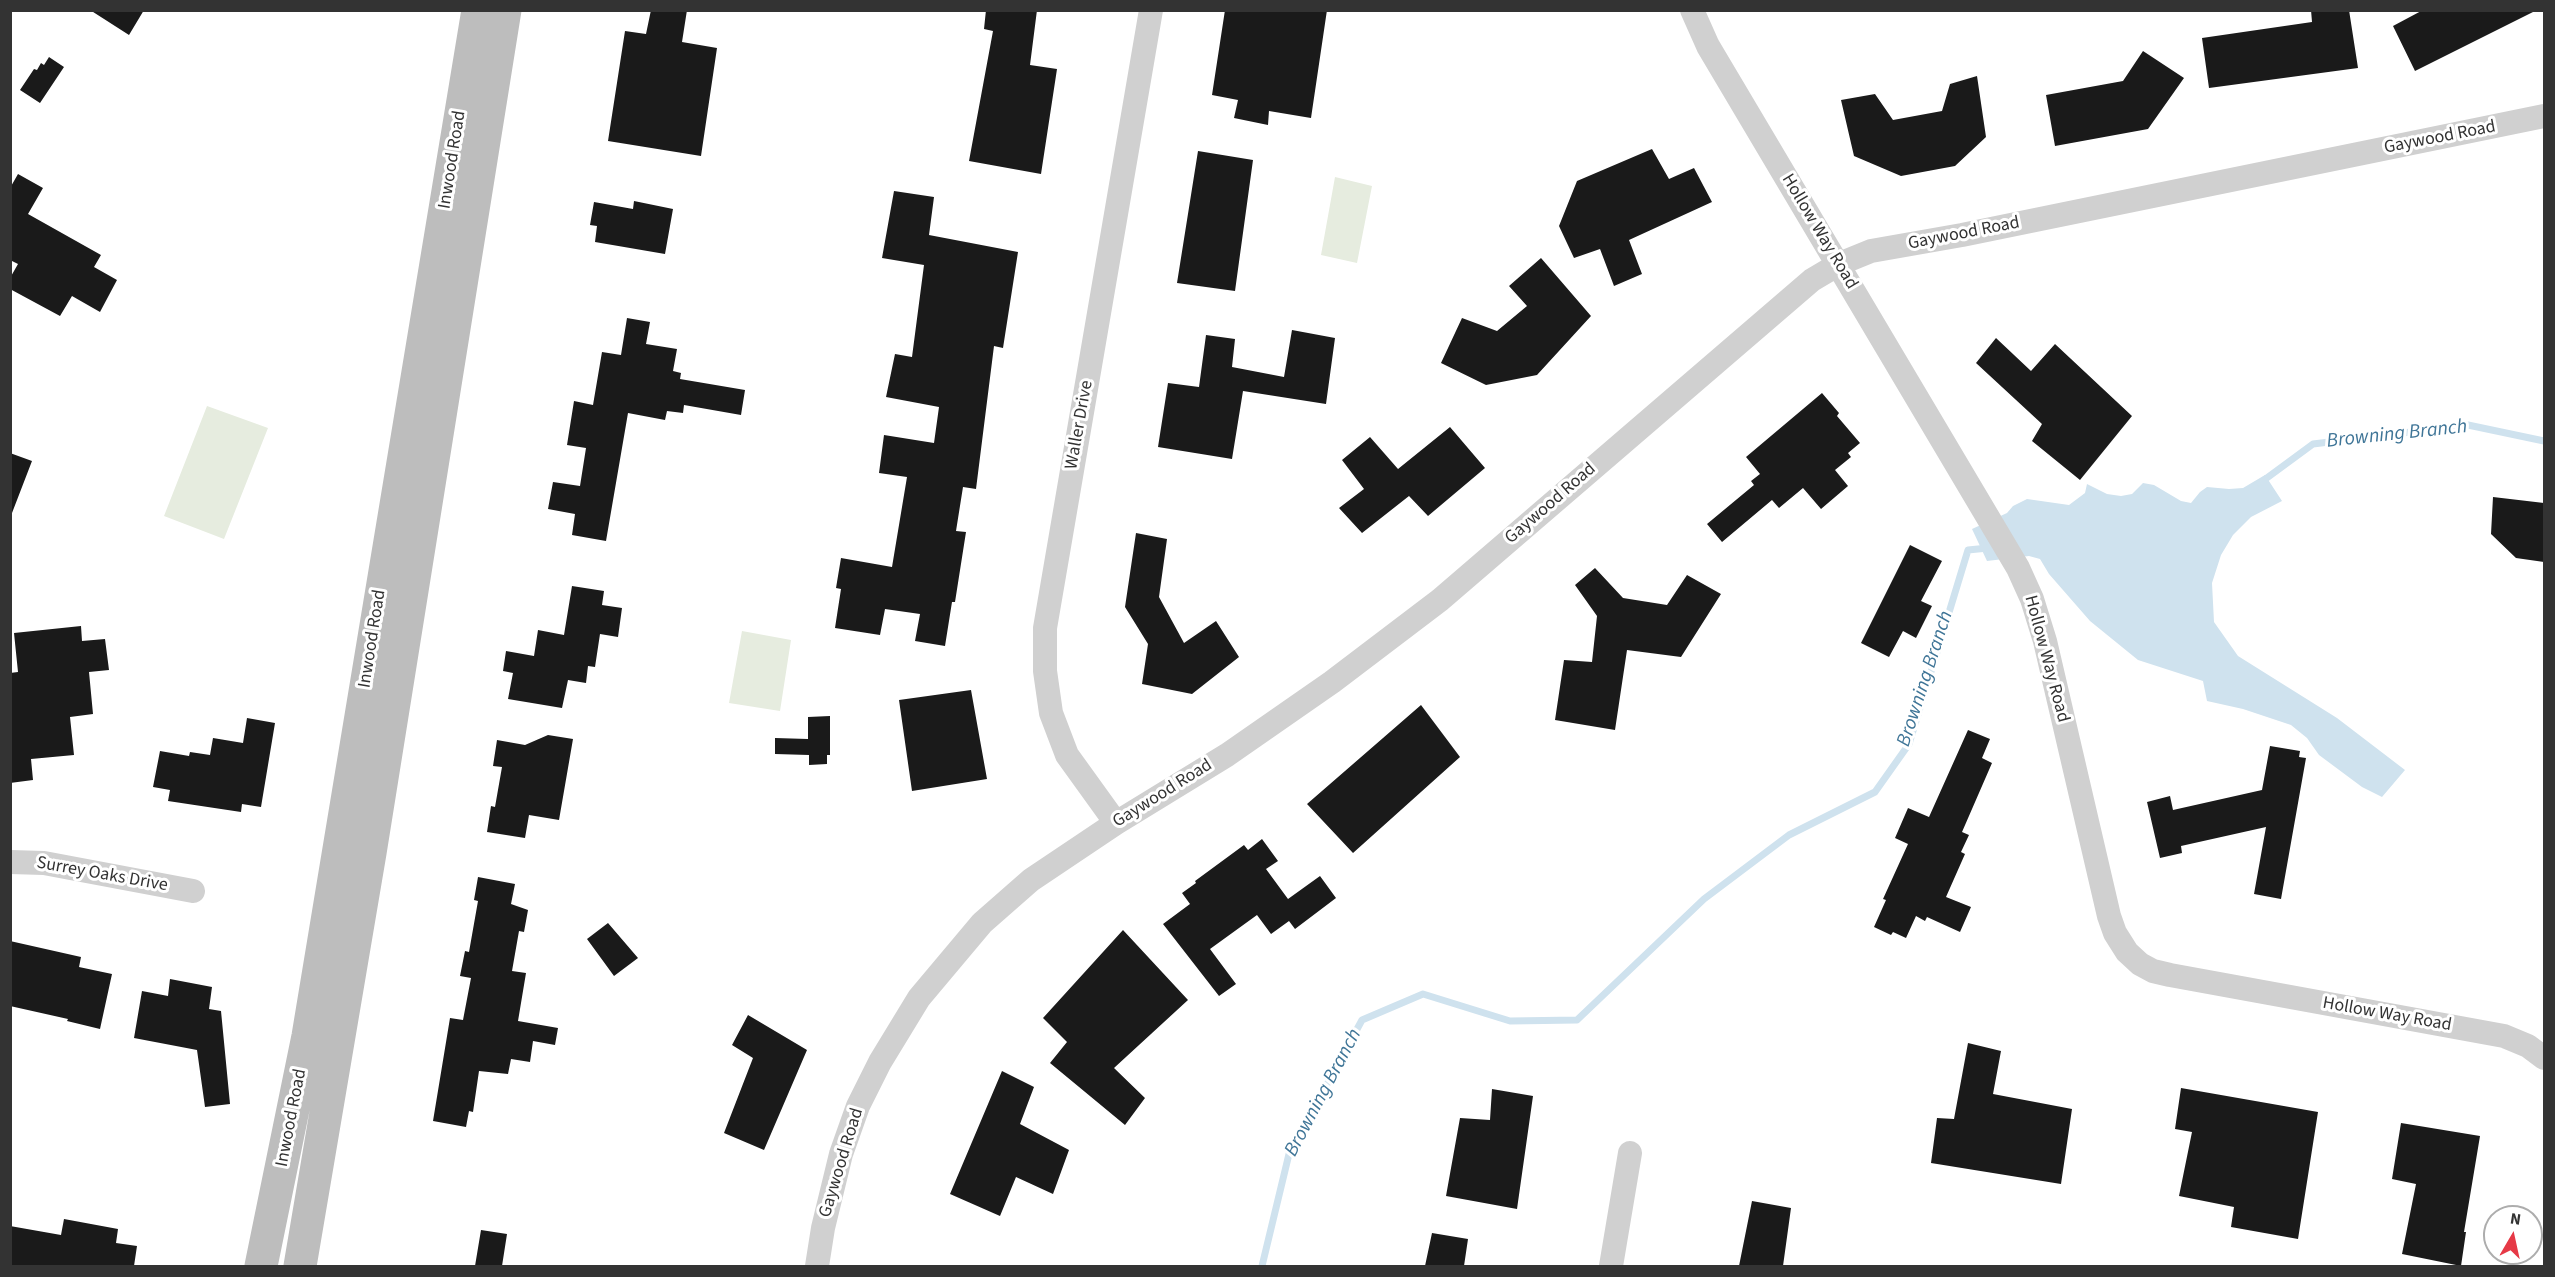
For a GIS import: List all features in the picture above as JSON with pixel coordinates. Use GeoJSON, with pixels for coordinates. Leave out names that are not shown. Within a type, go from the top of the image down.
{"type":"FeatureCollection","features":[{"type":"Feature","properties":{"kind":"main road","name":"Inwood Road"},"geometry":{"type":"LineString","coordinates":[[303,1252],[370,853],[478,10]]}},
{"type":"Feature","properties":{"kind":"main road","name":"Inwood Road"},"geometry":{"type":"LineString","coordinates":[[261,1266],[308,1036],[339,846],[505,10]]}},
{"type":"Feature","properties":{"kind":"main road"},"geometry":{"type":"LineString","coordinates":[[339,846],[370,853]]}},
{"type":"Feature","properties":{"kind":"main road"},"geometry":{"type":"LineString","coordinates":[[269,1232],[303,1252]]}},
{"type":"Feature","properties":{"kind":"street","name":"Waller Drive"},"geometry":{"type":"LineString","coordinates":[[1116,823],[1067,755],[1051,713],[1045,671],[1046,628],[1151,10]]}},
{"type":"Feature","properties":{"kind":"street","name":"Hollow Way Road"},"geometry":{"type":"LineString","coordinates":[[1692,10],[1708,46],[2018,568],[2032,599],[2045,641],[2109,916],[2115,933],[2127,952],[2140,964],[2153,971],[2504,1036],[2528,1046],[2544,1058]]}},
{"type":"Feature","properties":{"kind":"street","name":"Gaywood Road"},"geometry":{"type":"LineString","coordinates":[[817,1266],[823,1228],[841,1154],[858,1106],[880,1062],[919,998],[982,923],[1031,880],[1116,823],[1227,755],[1332,682],[1440,600],[1812,280],[1839,264],[1871,251],[1973,233],[2544,116]]}},
{"type":"Feature","properties":{"kind":"street","name":"Surrey Oaks Drive"},"geometry":{"type":"LineString","coordinates":[[10,862],[44,863],[193,891]]}},
{"type":"Feature","properties":{"kind":"street"},"geometry":{"type":"LineString","coordinates":[[1611,1266],[1630,1153]]}},
{"type":"Feature","properties":{"kind":"shaded area"},"geometry":{"type":"Polygon","coordinates":[[[1335,177],[1372,186],[1357,263],[1321,255],[1335,177]]]}},
{"type":"Feature","properties":{"kind":"shaded area"},"geometry":{"type":"Polygon","coordinates":[[[207,406],[268,428],[224,539],[164,516],[207,406]]]}},
{"type":"Feature","properties":{"kind":"shaded area"},"geometry":{"type":"Polygon","coordinates":[[[742,631],[791,640],[780,711],[729,703],[742,631]]]}},
{"type":"Feature","properties":{"kind":"water"},"geometry":{"type":"Polygon","coordinates":[[[2265,475],[2282,501],[2251,517],[2233,535],[2221,555],[2212,583],[2214,622],[2238,656],[2337,718],[2405,770],[2382,797],[2362,787],[2319,755],[2307,738],[2291,725],[2243,709],[2207,701],[2203,681],[2138,660],[2090,621],[2049,574],[2040,559],[2029,556],[1987,561],[1972,529],[2007,513],[2013,506],[2027,499],[2069,505],[2085,493],[2087,484],[2107,494],[2121,496],[2132,494],[2143,483],[2154,485],[2181,501],[2191,503],[2207,487],[2243,488],[2265,475]]]}},
{"type":"Feature","properties":{"kind":"building"},"geometry":{"type":"Polygon","coordinates":[[[90,10],[144,10],[129,35],[90,10]]]}},
{"type":"Feature","properties":{"kind":"building"},"geometry":{"type":"Polygon","coordinates":[[[651,10],[687,10],[682,42],[717,48],[701,156],[608,141],[625,31],[646,34],[651,10]]]}},
{"type":"Feature","properties":{"kind":"building"},"geometry":{"type":"Polygon","coordinates":[[[986,10],[1037,10],[1030,65],[1057,69],[1041,174],[969,161],[993,31],[984,29],[986,10]]]}},
{"type":"Feature","properties":{"kind":"building"},"geometry":{"type":"Polygon","coordinates":[[[1225,10],[1327,10],[1311,118],[1269,111],[1268,125],[1234,118],[1238,100],[1212,95],[1225,10]]]}},
{"type":"Feature","properties":{"kind":"building"},"geometry":{"type":"Polygon","coordinates":[[[2311,10],[2349,10],[2358,68],[2209,88],[2202,38],[2312,22],[2311,10]]]}},
{"type":"Feature","properties":{"kind":"building"},"geometry":{"type":"Polygon","coordinates":[[[2423,10],[2537,10],[2415,71],[2393,26],[2423,10]]]}},
{"type":"Feature","properties":{"kind":"building"},"geometry":{"type":"Polygon","coordinates":[[[2143,51],[2184,78],[2148,129],[2055,146],[2046,95],[2123,81],[2143,51]]]}},
{"type":"Feature","properties":{"kind":"building"},"geometry":{"type":"Polygon","coordinates":[[[49,57],[64,67],[40,103],[20,90],[34,69],[37,70],[41,63],[44,65],[49,57]]]}},
{"type":"Feature","properties":{"kind":"building"},"geometry":{"type":"Polygon","coordinates":[[[1977,76],[1986,137],[1955,166],[1901,176],[1854,156],[1841,100],[1875,94],[1893,120],[1942,111],[1950,84],[1977,76]]]}},
{"type":"Feature","properties":{"kind":"building"},"geometry":{"type":"Polygon","coordinates":[[[1652,149],[1669,179],[1694,168],[1712,202],[1629,240],[1642,274],[1614,286],[1600,249],[1574,258],[1559,226],[1577,181],[1652,149]]]}},
{"type":"Feature","properties":{"kind":"building"},"geometry":{"type":"Polygon","coordinates":[[[1198,151],[1253,160],[1235,291],[1177,283],[1198,151]]]}},
{"type":"Feature","properties":{"kind":"building"},"geometry":{"type":"Polygon","coordinates":[[[18,174],[43,188],[28,214],[101,255],[94,267],[117,280],[100,312],[72,296],[60,316],[10,289],[10,278],[18,264],[10,260],[10,188],[18,174]]]}},
{"type":"Feature","properties":{"kind":"building"},"geometry":{"type":"Polygon","coordinates":[[[894,191],[934,197],[929,235],[1018,252],[1003,348],[994,346],[976,489],[963,487],[956,531],[966,532],[955,602],[952,602],[945,646],[915,641],[920,614],[885,609],[880,635],[835,628],[841,589],[836,588],[841,558],[892,567],[907,477],[879,473],[884,435],[934,443],[939,407],[886,397],[895,354],[912,357],[924,265],[882,258],[894,191]]]}},
{"type":"Feature","properties":{"kind":"building"},"geometry":{"type":"Polygon","coordinates":[[[634,201],[673,209],[665,254],[595,242],[597,226],[590,225],[594,202],[633,209],[634,201]]]}},
{"type":"Feature","properties":{"kind":"building"},"geometry":{"type":"Polygon","coordinates":[[[1541,258],[1591,316],[1537,375],[1486,385],[1441,363],[1462,318],[1497,331],[1527,306],[1509,286],[1541,258]]]}},
{"type":"Feature","properties":{"kind":"building"},"geometry":{"type":"Polygon","coordinates":[[[627,318],[650,322],[646,344],[677,349],[673,371],[681,373],[680,379],[745,390],[741,415],[684,405],[683,413],[667,411],[665,420],[628,413],[606,541],[572,535],[575,514],[548,509],[553,482],[580,486],[586,448],[567,445],[574,401],[593,405],[602,352],[621,355],[627,318]]]}},
{"type":"Feature","properties":{"kind":"building"},"geometry":{"type":"Polygon","coordinates":[[[1292,330],[1335,338],[1326,404],[1243,391],[1232,459],[1158,447],[1168,383],[1199,387],[1206,335],[1235,339],[1232,367],[1284,377],[1292,330]]]}},
{"type":"Feature","properties":{"kind":"building"},"geometry":{"type":"Polygon","coordinates":[[[1996,338],[2031,371],[2055,344],[2132,416],[2080,480],[2032,441],[2042,424],[1976,363],[1996,338]]]}},
{"type":"Feature","properties":{"kind":"building"},"geometry":{"type":"Polygon","coordinates":[[[1822,393],[1839,413],[1837,416],[1860,443],[1848,453],[1851,457],[1835,470],[1848,486],[1821,509],[1803,488],[1779,508],[1772,500],[1722,542],[1707,524],[1754,485],[1751,481],[1760,474],[1746,457],[1822,393]]]}},
{"type":"Feature","properties":{"kind":"building"},"geometry":{"type":"Polygon","coordinates":[[[1450,427],[1485,468],[1428,516],[1409,496],[1362,533],[1339,508],[1364,489],[1342,460],[1370,437],[1398,469],[1450,427]]]}},
{"type":"Feature","properties":{"kind":"building"},"geometry":{"type":"Polygon","coordinates":[[[10,453],[32,461],[12,513],[10,513],[10,453]]]}},
{"type":"Feature","properties":{"kind":"building"},"geometry":{"type":"Polygon","coordinates":[[[2493,497],[2544,503],[2544,562],[2516,558],[2491,534],[2493,497]]]}},
{"type":"Feature","properties":{"kind":"building"},"geometry":{"type":"Polygon","coordinates":[[[1136,533],[1167,539],[1159,597],[1184,643],[1216,621],[1239,657],[1192,694],[1142,684],[1148,644],[1125,607],[1136,533]]]}},
{"type":"Feature","properties":{"kind":"building"},"geometry":{"type":"Polygon","coordinates":[[[1910,545],[1942,561],[1921,601],[1932,606],[1916,638],[1903,631],[1889,657],[1861,643],[1910,545]]]}},
{"type":"Feature","properties":{"kind":"building"},"geometry":{"type":"Polygon","coordinates":[[[1595,568],[1623,598],[1667,605],[1687,575],[1721,594],[1681,657],[1627,650],[1615,730],[1555,720],[1564,660],[1592,662],[1597,616],[1575,585],[1595,568]]]}},
{"type":"Feature","properties":{"kind":"building"},"geometry":{"type":"Polygon","coordinates":[[[572,586],[604,591],[602,605],[622,608],[618,637],[600,634],[595,667],[588,666],[586,683],[568,680],[562,708],[508,699],[513,673],[503,671],[506,651],[534,656],[538,630],[564,635],[572,586]]]}},
{"type":"Feature","properties":{"kind":"building"},"geometry":{"type":"Polygon","coordinates":[[[81,626],[82,641],[105,639],[109,670],[89,672],[93,714],[70,717],[74,755],[31,759],[33,780],[10,783],[10,673],[18,672],[14,633],[81,626]]]}},
{"type":"Feature","properties":{"kind":"building"},"geometry":{"type":"Polygon","coordinates":[[[971,690],[987,779],[912,791],[899,700],[971,690]]]}},
{"type":"Feature","properties":{"kind":"building"},"geometry":{"type":"Polygon","coordinates":[[[1421,705],[1460,757],[1353,853],[1307,804],[1421,705]]]}},
{"type":"Feature","properties":{"kind":"building"},"geometry":{"type":"Polygon","coordinates":[[[830,716],[830,755],[827,755],[827,764],[809,765],[809,755],[775,754],[775,738],[808,739],[808,717],[830,716]]]}},
{"type":"Feature","properties":{"kind":"building"},"geometry":{"type":"Polygon","coordinates":[[[247,718],[275,723],[261,807],[242,804],[241,812],[168,801],[170,790],[153,787],[160,751],[189,756],[190,752],[210,755],[213,738],[243,743],[247,718]]]}},
{"type":"Feature","properties":{"kind":"building"},"geometry":{"type":"Polygon","coordinates":[[[1968,730],[1990,739],[1982,758],[1992,763],[1962,832],[1969,835],[1961,852],[1965,854],[1946,897],[1971,907],[1960,932],[1927,917],[1925,921],[1916,916],[1906,938],[1893,932],[1891,935],[1874,927],[1886,900],[1883,899],[1908,844],[1895,838],[1908,808],[1929,817],[1968,730]]]}},
{"type":"Feature","properties":{"kind":"building"},"geometry":{"type":"Polygon","coordinates":[[[548,735],[573,739],[559,820],[529,815],[525,838],[487,832],[491,806],[495,807],[502,767],[493,766],[497,740],[525,745],[548,735]]]}},
{"type":"Feature","properties":{"kind":"building"},"geometry":{"type":"Polygon","coordinates":[[[2270,746],[2300,751],[2299,757],[2306,758],[2281,899],[2254,894],[2266,827],[2181,846],[2182,853],[2160,858],[2147,802],[2170,796],[2173,810],[2262,790],[2270,746]]]}},
{"type":"Feature","properties":{"kind":"building"},"geometry":{"type":"Polygon","coordinates":[[[1262,839],[1278,861],[1266,869],[1288,899],[1320,876],[1336,898],[1295,929],[1289,921],[1271,934],[1257,915],[1210,949],[1236,984],[1219,996],[1163,924],[1190,904],[1182,893],[1196,883],[1195,881],[1244,845],[1248,850],[1262,839]]]}},
{"type":"Feature","properties":{"kind":"building"},"geometry":{"type":"Polygon","coordinates":[[[478,877],[515,884],[511,904],[528,910],[524,932],[519,931],[512,971],[526,973],[518,1021],[558,1028],[555,1045],[533,1041],[530,1062],[511,1059],[508,1074],[479,1071],[473,1112],[469,1111],[466,1127],[433,1121],[450,1018],[463,1020],[471,978],[460,976],[465,951],[469,952],[478,901],[474,900],[478,877]]]}},
{"type":"Feature","properties":{"kind":"building"},"geometry":{"type":"Polygon","coordinates":[[[608,923],[638,958],[614,976],[587,939],[608,923]]]}},
{"type":"Feature","properties":{"kind":"building"},"geometry":{"type":"Polygon","coordinates":[[[1123,930],[1188,1000],[1114,1068],[1145,1098],[1125,1125],[1050,1063],[1067,1042],[1043,1018],[1123,930]]]}},
{"type":"Feature","properties":{"kind":"building"},"geometry":{"type":"Polygon","coordinates":[[[10,941],[81,957],[79,967],[112,974],[100,1029],[10,1006],[10,941]]]}},
{"type":"Feature","properties":{"kind":"building"},"geometry":{"type":"Polygon","coordinates":[[[170,979],[212,987],[209,1009],[221,1011],[230,1104],[205,1107],[197,1050],[134,1038],[142,991],[168,996],[170,979]]]}},
{"type":"Feature","properties":{"kind":"building"},"geometry":{"type":"Polygon","coordinates":[[[748,1015],[807,1050],[764,1150],[724,1133],[753,1058],[732,1045],[748,1015]]]}},
{"type":"Feature","properties":{"kind":"building"},"geometry":{"type":"Polygon","coordinates":[[[1968,1043],[2001,1051],[1993,1094],[2072,1109],[2061,1184],[1931,1163],[1937,1118],[1954,1119],[1968,1043]]]}},
{"type":"Feature","properties":{"kind":"building"},"geometry":{"type":"Polygon","coordinates":[[[1002,1071],[1034,1087],[1020,1124],[1069,1150],[1053,1194],[1016,1177],[1000,1216],[950,1194],[1002,1071]]]}},
{"type":"Feature","properties":{"kind":"building"},"geometry":{"type":"Polygon","coordinates":[[[2181,1088],[2318,1112],[2298,1239],[2231,1227],[2234,1207],[2179,1196],[2192,1132],[2175,1129],[2181,1088]]]}},
{"type":"Feature","properties":{"kind":"building"},"geometry":{"type":"Polygon","coordinates":[[[1492,1089],[1533,1096],[1517,1209],[1446,1196],[1460,1118],[1490,1120],[1492,1089]]]}},
{"type":"Feature","properties":{"kind":"building"},"geometry":{"type":"Polygon","coordinates":[[[2401,1123],[2480,1136],[2464,1232],[2466,1232],[2461,1266],[2402,1254],[2416,1184],[2392,1179],[2401,1123]]]}},
{"type":"Feature","properties":{"kind":"building"},"geometry":{"type":"Polygon","coordinates":[[[1752,1201],[1791,1208],[1783,1266],[1739,1266],[1752,1201]]]}},
{"type":"Feature","properties":{"kind":"building"},"geometry":{"type":"Polygon","coordinates":[[[64,1219],[118,1229],[116,1243],[137,1246],[134,1266],[10,1266],[10,1226],[61,1235],[64,1219]]]}},
{"type":"Feature","properties":{"kind":"building"},"geometry":{"type":"Polygon","coordinates":[[[481,1230],[507,1234],[502,1266],[475,1266],[481,1230]]]}},
{"type":"Feature","properties":{"kind":"building"},"geometry":{"type":"Polygon","coordinates":[[[1432,1233],[1468,1239],[1464,1266],[1425,1266],[1432,1233]]]}},
{"type":"Feature","properties":{"kind":"waterway","name":"Browning Branch"},"geometry":{"type":"LineString","coordinates":[[2260,483],[2313,444],[2468,425],[2544,441]]}},
{"type":"Feature","properties":{"kind":"waterway","name":"Browning Branch"},"geometry":{"type":"LineString","coordinates":[[1262,1266],[1289,1154],[1362,1020],[1423,994],[1510,1021],[1577,1020],[1704,899],[1789,835],[1875,792],[1909,744],[1968,550],[1988,548]]}}]}
